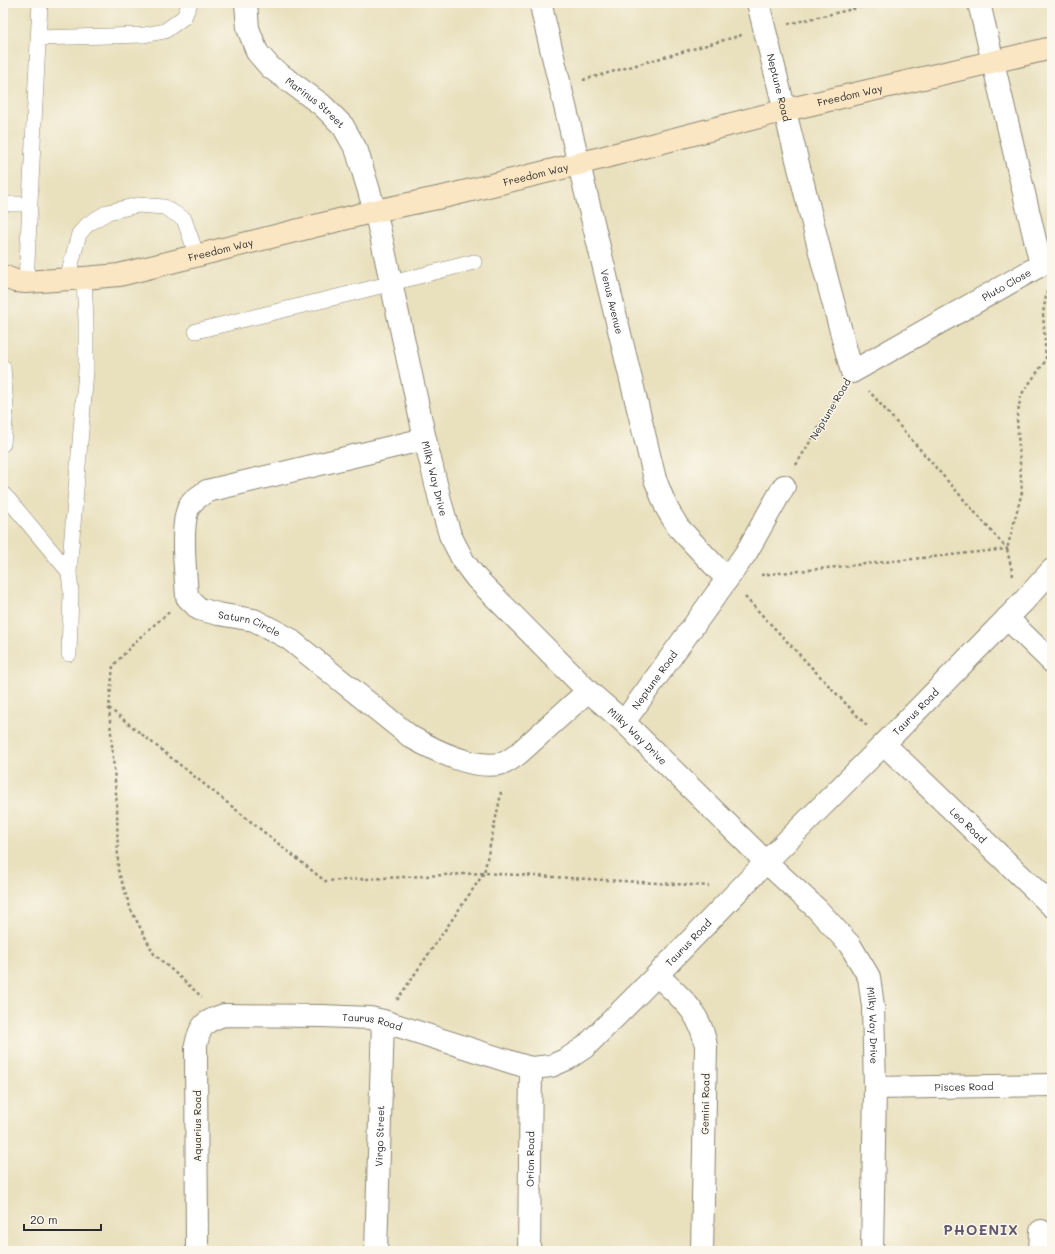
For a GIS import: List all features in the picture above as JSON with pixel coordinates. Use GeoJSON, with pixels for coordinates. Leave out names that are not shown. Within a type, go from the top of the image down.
{"type":"FeatureCollection","features":[{"type":"Feature","properties":{"kind":"street","name":"Marinus Street"},"geometry":{"type":"LineString","coordinates":[[246,3],[248,28],[257,52],[270,67],[322,105],[343,126],[357,151],[375,211]]}},
{"type":"Feature","properties":{"kind":"street","name":"Venus Avenue"},"geometry":{"type":"LineString","coordinates":[[541,3],[542,15],[656,479],[666,507],[678,527],[727,579]]}},
{"type":"Feature","properties":{"kind":"street","name":"Neptune Road"},"geometry":{"type":"LineString","coordinates":[[758,3],[786,110],[824,268],[852,372]]}},
{"type":"Feature","properties":{"kind":"street"},"geometry":{"type":"LineString","coordinates":[[979,3],[993,62]]}},
{"type":"Feature","properties":{"kind":"street","name":"Freedom Way"},"geometry":{"type":"LineString","coordinates":[[12,282],[119,275],[375,211],[446,196],[578,164],[786,110],[1052,48]]}},
{"type":"Feature","properties":{"kind":"street","name":"Pluto Close"},"geometry":{"type":"LineString","coordinates":[[852,372],[1041,265],[993,62]]}},
{"type":"Feature","properties":{"kind":"street","name":"Milky Way Drive"},"geometry":{"type":"LineString","coordinates":[[375,211],[441,504],[450,535],[464,562],[476,578],[588,691],[624,722],[766,862],[817,909],[850,945],[869,977],[873,1006],[875,1088],[872,1251]]}},
{"type":"Feature","properties":{"kind":"street"},"geometry":{"type":"LineString","coordinates":[[186,597],[184,535],[186,517],[190,506],[207,491],[425,438]]}},
{"type":"Feature","properties":{"kind":"street","name":"Neptune Road"},"geometry":{"type":"LineString","coordinates":[[624,722],[746,553],[784,486]]}},
{"type":"Feature","properties":{"kind":"street","name":"Taurus Road"},"geometry":{"type":"LineString","coordinates":[[224,1015],[370,1018],[531,1068],[551,1066],[567,1059],[585,1047],[657,975],[766,862],[1023,602],[1052,570]]}},
{"type":"Feature","properties":{"kind":"street","name":"Saturn Circle"},"geometry":{"type":"LineString","coordinates":[[186,597],[200,609],[218,614],[254,620],[288,638],[411,737],[459,760],[489,765],[505,762],[518,754],[588,691]]}},
{"type":"Feature","properties":{"kind":"street"},"geometry":{"type":"LineString","coordinates":[[1007,618],[1052,662]]}},
{"type":"Feature","properties":{"kind":"street","name":"Leo Road"},"geometry":{"type":"LineString","coordinates":[[884,744],[1052,906]]}},
{"type":"Feature","properties":{"kind":"street","name":"Gemini Road"},"geometry":{"type":"LineString","coordinates":[[657,975],[692,1009],[699,1021],[706,1046],[702,1251]]}},
{"type":"Feature","properties":{"kind":"street","name":"Aquarius Road"},"geometry":{"type":"LineString","coordinates":[[198,1251],[196,1045],[198,1034],[203,1024],[224,1015]]}},
{"type":"Feature","properties":{"kind":"street","name":"Virgo Street"},"geometry":{"type":"LineString","coordinates":[[376,1251],[383,1021]]}},
{"type":"Feature","properties":{"kind":"street","name":"Orion Road"},"geometry":{"type":"LineString","coordinates":[[529,1251],[531,1068]]}},
{"type":"Feature","properties":{"kind":"street","name":"Pisces Road"},"geometry":{"type":"LineString","coordinates":[[875,1088],[1052,1086]]}},
{"type":"Feature","properties":{"kind":"lane"},"geometry":{"type":"LineString","coordinates":[[12,282],[30,204],[40,3]]}},
{"type":"Feature","properties":{"kind":"lane"},"geometry":{"type":"LineString","coordinates":[[38,38],[144,35],[164,31],[184,17],[190,3]]}},
{"type":"Feature","properties":{"kind":"lane"},"geometry":{"type":"LineString","coordinates":[[3,204],[30,204]]}},
{"type":"Feature","properties":{"kind":"lane"},"geometry":{"type":"LineString","coordinates":[[69,654],[71,592],[69,572],[86,371],[86,321],[75,279],[79,234],[88,224],[108,212],[138,205],[164,207],[184,219],[197,256]]}},
{"type":"Feature","properties":{"kind":"lane"},"geometry":{"type":"LineString","coordinates":[[196,331],[474,262]]}},
{"type":"Feature","properties":{"kind":"lane"},"geometry":{"type":"LineString","coordinates":[[3,367],[5,408],[4,437]]}},
{"type":"Feature","properties":{"kind":"lane"},"geometry":{"type":"LineString","coordinates":[[3,494],[69,572]]}},
{"type":"Feature","properties":{"kind":"path"},"geometry":{"type":"LineString","coordinates":[[560,86],[765,29],[879,3]]}},
{"type":"Feature","properties":{"kind":"path"},"geometry":{"type":"LineString","coordinates":[[1023,602],[1015,585],[1007,549],[1022,492],[1017,419],[1021,395],[1046,360],[1043,313],[1048,286]]}},
{"type":"Feature","properties":{"kind":"path"},"geometry":{"type":"LineString","coordinates":[[852,372],[1007,549]]}},
{"type":"Feature","properties":{"kind":"path","name":"Neptune Road"},"geometry":{"type":"LineString","coordinates":[[784,486],[852,372]]}},
{"type":"Feature","properties":{"kind":"path"},"geometry":{"type":"LineString","coordinates":[[727,579],[1007,549]]}},
{"type":"Feature","properties":{"kind":"path"},"geometry":{"type":"LineString","coordinates":[[727,579],[884,744]]}},
{"type":"Feature","properties":{"kind":"path"},"geometry":{"type":"LineString","coordinates":[[186,597],[138,639],[113,666],[109,708],[117,806],[118,870],[131,910],[154,954],[194,991],[224,1015]]}},
{"type":"Feature","properties":{"kind":"path"},"geometry":{"type":"LineString","coordinates":[[109,708],[325,881],[484,873],[742,887]]}},
{"type":"Feature","properties":{"kind":"path"},"geometry":{"type":"LineString","coordinates":[[383,1021],[484,873],[501,794],[489,765]]}},
{"type":"Feature","properties":{"kind":"district","name":"PHOENIX"},"geometry":{"type":"Point","coordinates":[981,1229]}}]}
